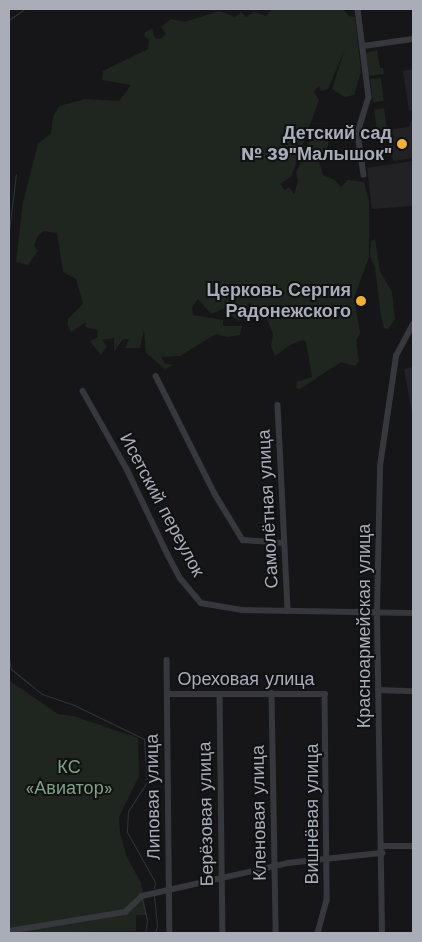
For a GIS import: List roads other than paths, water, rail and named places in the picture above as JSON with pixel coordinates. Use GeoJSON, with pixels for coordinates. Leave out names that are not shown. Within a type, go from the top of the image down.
{"type":"FeatureCollection","features":[{"type":"Feature","properties":{"kind":"street"},"geometry":{"type":"LineString","coordinates":[[358,9],[369,97],[358,134],[364,175]]}},
{"type":"Feature","properties":{"kind":"street"},"geometry":{"type":"LineString","coordinates":[[363,46],[413,39]]}},
{"type":"Feature","properties":{"kind":"street","name":"Красноармейская улица"},"geometry":{"type":"LineString","coordinates":[[382,933],[377,613],[380,466],[396,356],[413,324]]}},
{"type":"Feature","properties":{"kind":"street"},"geometry":{"type":"LineString","coordinates":[[156,376],[215,494],[243,540],[284,544]]}},
{"type":"Feature","properties":{"kind":"street","name":"Исетский переулок"},"geometry":{"type":"LineString","coordinates":[[83,391],[127,469],[168,555],[194,596],[209,606],[288,611],[413,613]]}},
{"type":"Feature","properties":{"kind":"street","name":"Самолётная улица"},"geometry":{"type":"LineString","coordinates":[[278,405],[288,611]]}},
{"type":"Feature","properties":{"kind":"street","name":"Липовая улица"},"geometry":{"type":"LineString","coordinates":[[167,660],[170,933]]}},
{"type":"Feature","properties":{"kind":"street"},"geometry":{"type":"LineString","coordinates":[[379,690],[413,691]]}},
{"type":"Feature","properties":{"kind":"street","name":"Кленовая улица"},"geometry":{"type":"LineString","coordinates":[[272,693],[276,933]]}},
{"type":"Feature","properties":{"kind":"street","name":"Ореховая улица"},"geometry":{"type":"LineString","coordinates":[[167,694],[325,694]]}},
{"type":"Feature","properties":{"kind":"street","name":"Берёзовая улица"},"geometry":{"type":"LineString","coordinates":[[220,694],[223,933]]}},
{"type":"Feature","properties":{"kind":"street","name":"Вишнёвая улица"},"geometry":{"type":"LineString","coordinates":[[318,933],[327,900],[325,694]]}},
{"type":"Feature","properties":{"kind":"street"},"geometry":{"type":"LineString","coordinates":[[382,846],[413,846]]}},
{"type":"Feature","properties":{"kind":"street"},"geometry":{"type":"LineString","coordinates":[[9,930],[125,912],[138,898],[169,889],[275,866],[328,858],[382,853]]}},
{"type":"Feature","properties":{"kind":"waterway"},"geometry":{"type":"LineString","coordinates":[[9,20],[24,9]]}},
{"type":"Feature","properties":{"kind":"waterway"},"geometry":{"type":"LineString","coordinates":[[9,231],[16,174]]}},
{"type":"Feature","properties":{"kind":"waterway"},"geometry":{"type":"LineString","coordinates":[[9,658],[11,669],[42,694],[74,705],[144,739],[147,782],[128,811],[127,832],[155,882],[154,888]]}},
{"type":"Feature","properties":{"kind":"waterway"},"geometry":{"type":"LineString","coordinates":[[154,896],[157,926],[155,933]]}},
{"type":"Feature","properties":{"kind":"waterway"},"geometry":{"type":"LineString","coordinates":[[142,899],[147,921],[145,933]]}},
{"type":"Feature","properties":{"kind":"place","name":"Детский сад № 39\"Малышок\""},"geometry":{"type":"Point","coordinates":[402,144]}},
{"type":"Feature","properties":{"kind":"place","name":"Церковь Сергия Радонежского"},"geometry":{"type":"Point","coordinates":[361,301]}},
{"type":"Feature","properties":{"kind":"park label","name":"КС «Авиатор»"},"geometry":{"type":"Point","coordinates":[69,778]}}]}
